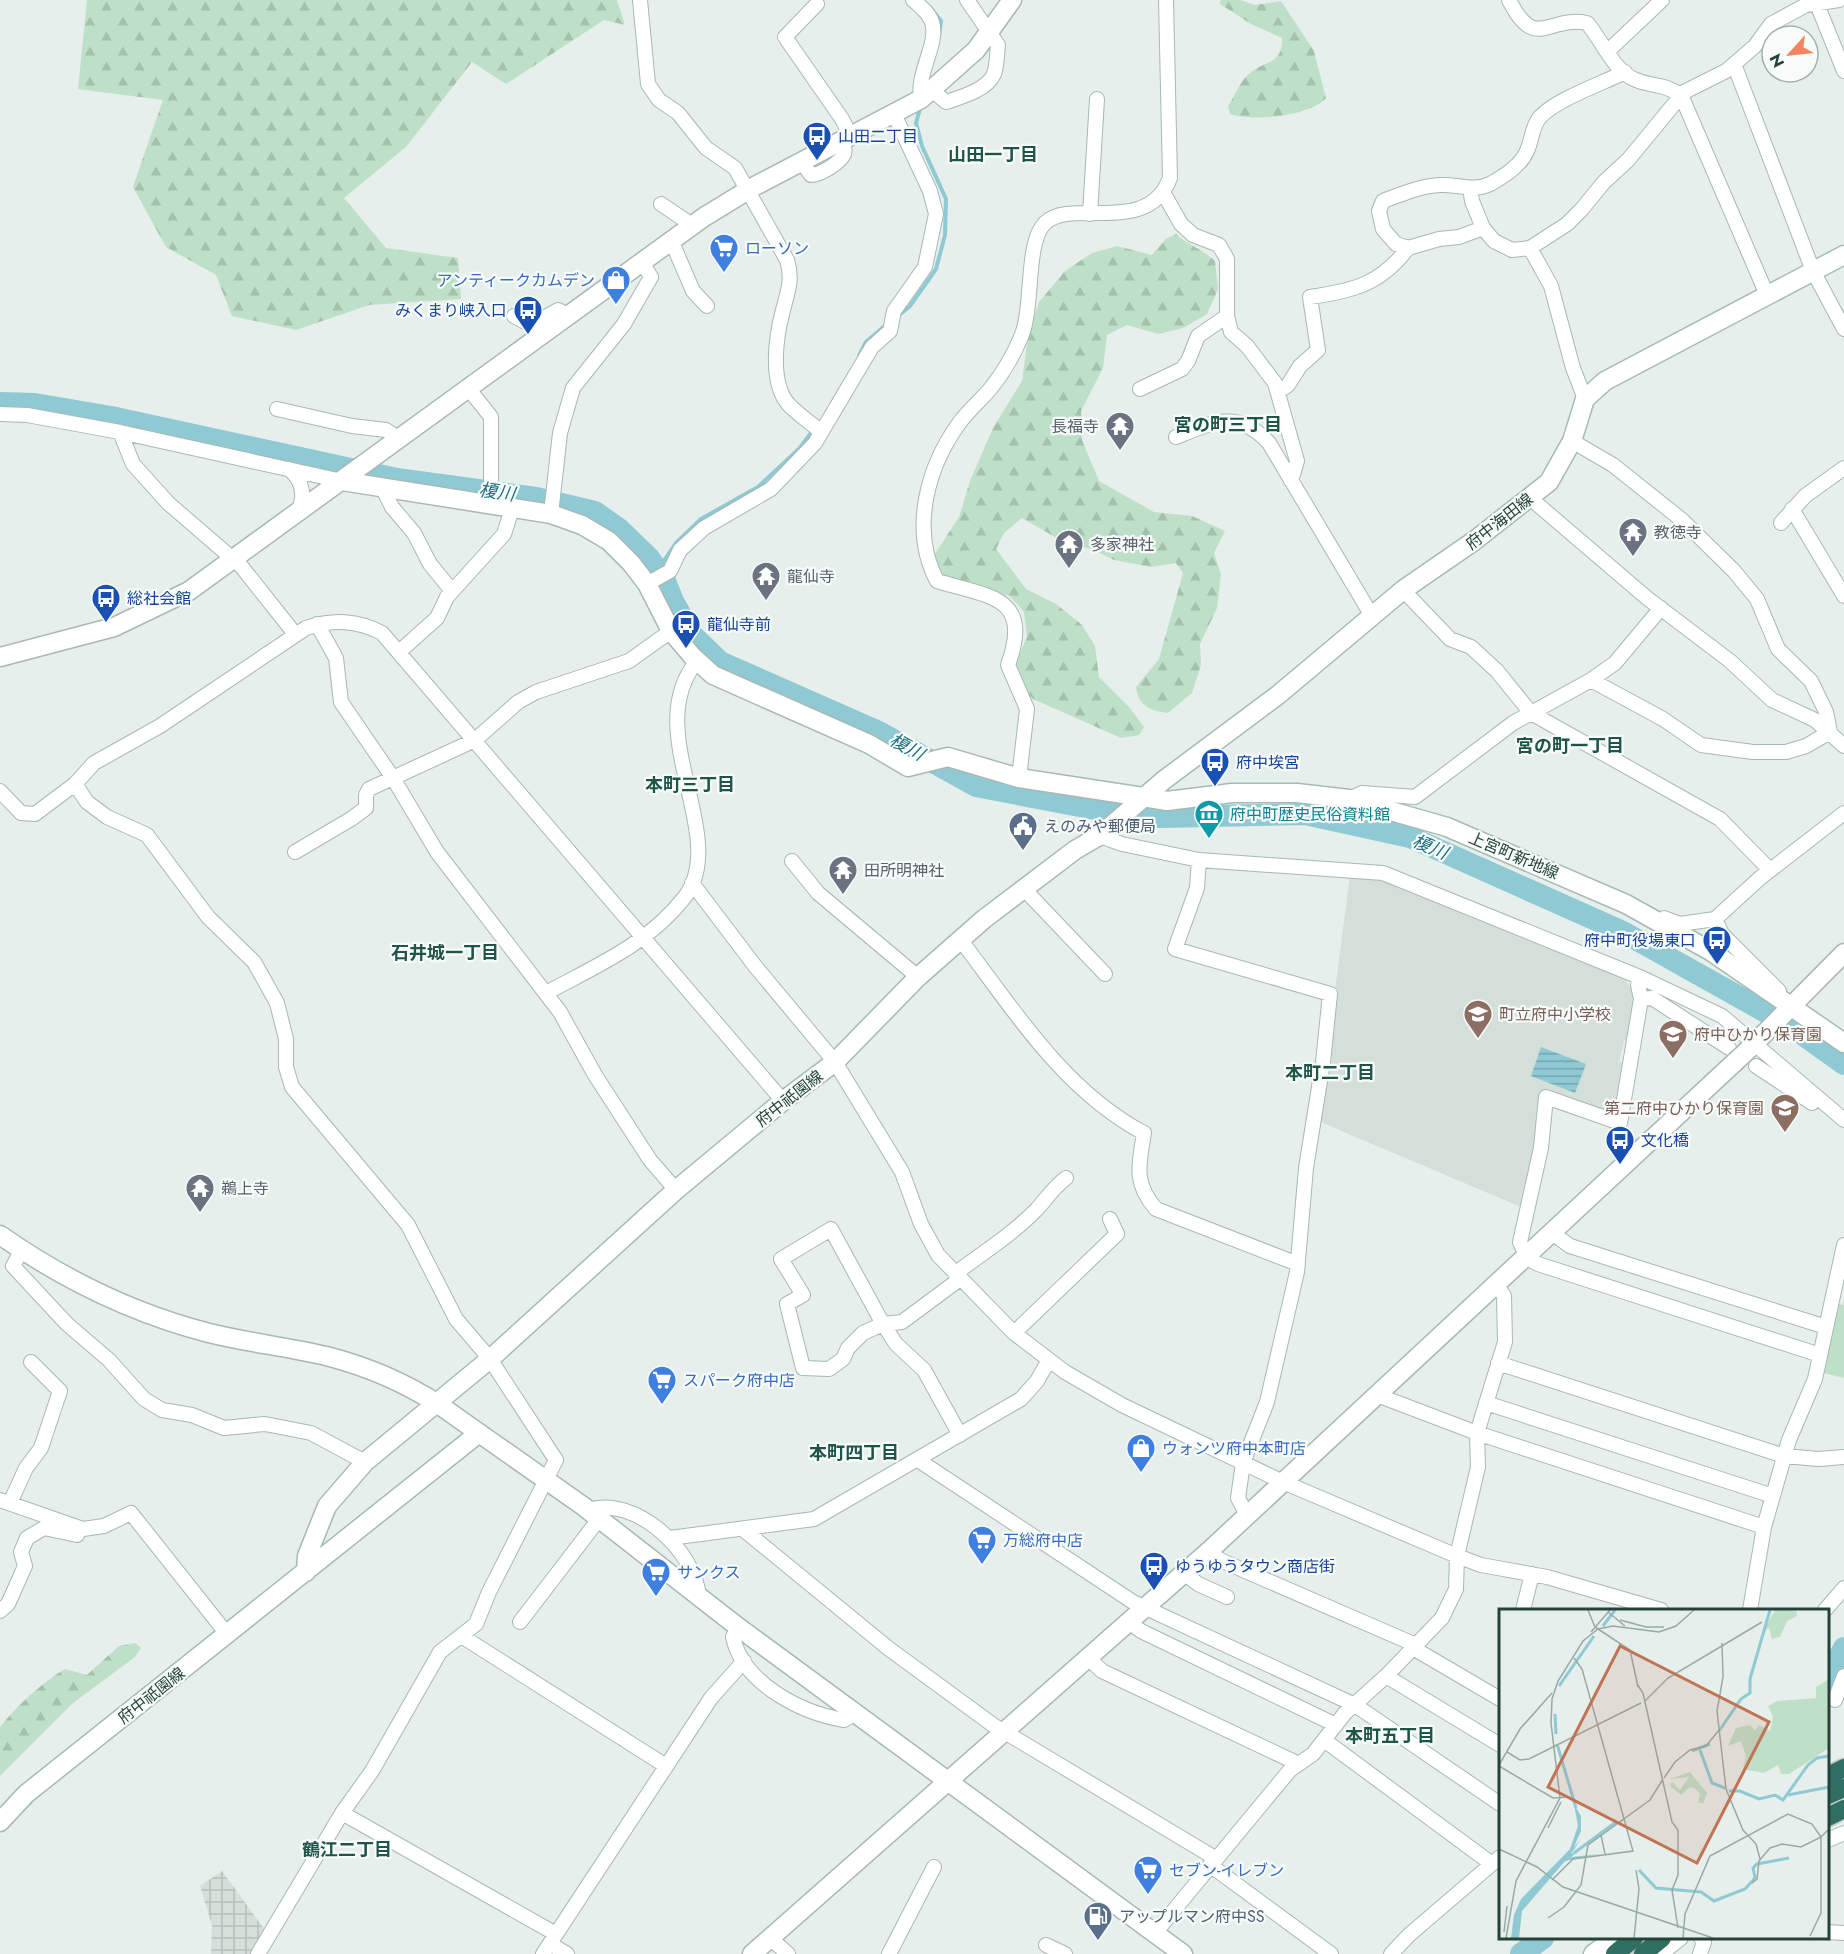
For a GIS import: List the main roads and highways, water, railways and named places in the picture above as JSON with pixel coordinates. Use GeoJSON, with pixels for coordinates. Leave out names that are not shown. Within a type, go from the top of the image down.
{"type":"FeatureCollection","features":[{"type":"Feature","properties":{"kind":"highway"},"geometry":{"type":"LineString","coordinates":[[1829,1775],[1844,1768]]}},
{"type":"Feature","properties":{"kind":"highway"},"geometry":{"type":"LineString","coordinates":[[1829,1794],[1844,1788]]}},
{"type":"Feature","properties":{"kind":"highway"},"geometry":{"type":"LineString","coordinates":[[1829,1816],[1844,1809]]}},
{"type":"Feature","properties":{"kind":"highway"},"geometry":{"type":"LineString","coordinates":[[1829,1826],[1844,1820]]}},
{"type":"Feature","properties":{"kind":"highway"},"geometry":{"type":"LineString","coordinates":[[1615,1954],[1633,1939]]}},
{"type":"Feature","properties":{"kind":"highway"},"geometry":{"type":"LineString","coordinates":[[1643,1954],[1661,1939]]}},
{"type":"Feature","properties":{"kind":"water"},"geometry":{"type":"Polygon","coordinates":[[[1541,1047],[1586,1064],[1575,1093],[1531,1076],[1541,1047]]]}},
{"type":"Feature","properties":{"kind":"waterway"},"geometry":{"type":"LineString","coordinates":[[930,7],[941,21],[939,37]]}},
{"type":"Feature","properties":{"kind":"waterway"},"geometry":{"type":"LineString","coordinates":[[898,316],[910,306],[936,269],[945,235],[946,199],[922,146],[916,123],[921,105]]}},
{"type":"Feature","properties":{"kind":"waterway"},"geometry":{"type":"LineString","coordinates":[[859,356],[866,342],[887,324]]}},
{"type":"Feature","properties":{"kind":"waterway","name":"榎川"},"geometry":{"type":"LineString","coordinates":[[0,403],[35,404],[111,417],[397,479],[536,498],[595,512],[619,529],[649,558],[665,581],[692,635],[720,662],[879,732],[976,786],[1106,811],[1159,817],[1305,814],[1410,837],[1623,932],[1791,1026],[1844,1064]]}},
{"type":"Feature","properties":{"kind":"waterway"},"geometry":{"type":"LineString","coordinates":[[657,571],[676,543],[701,519],[758,487],[799,449],[814,429]]}},
{"type":"Feature","properties":{"kind":"waterway"},"geometry":{"type":"LineString","coordinates":[[1829,1676],[1844,1648]]}},
{"type":"Feature","properties":{"kind":"waterway"},"geometry":{"type":"LineString","coordinates":[[1521,1954],[1542,1939]]}},
{"type":"Feature","properties":{"kind":"place","name":"山田二丁目"},"geometry":{"type":"Point","coordinates":[817,162]}},
{"type":"Feature","properties":{"kind":"place","name":"ローソン"},"geometry":{"type":"Point","coordinates":[724,274]}},
{"type":"Feature","properties":{"kind":"place","name":"アンティークカムデン"},"geometry":{"type":"Point","coordinates":[616,306]}},
{"type":"Feature","properties":{"kind":"place","name":"みくまり峡入口"},"geometry":{"type":"Point","coordinates":[528,336]}},
{"type":"Feature","properties":{"kind":"place","name":"長福寺"},"geometry":{"type":"Point","coordinates":[1120,452]}},
{"type":"Feature","properties":{"kind":"place","name":"教徳寺"},"geometry":{"type":"Point","coordinates":[1633,558]}},
{"type":"Feature","properties":{"kind":"place","name":"多家神社"},"geometry":{"type":"Point","coordinates":[1069,570]}},
{"type":"Feature","properties":{"kind":"place","name":"龍仙寺"},"geometry":{"type":"Point","coordinates":[766,602]}},
{"type":"Feature","properties":{"kind":"place","name":"総社会館"},"geometry":{"type":"Point","coordinates":[106,624]}},
{"type":"Feature","properties":{"kind":"place","name":"龍仙寺前"},"geometry":{"type":"Point","coordinates":[686,650]}},
{"type":"Feature","properties":{"kind":"place","name":"府中埃宮"},"geometry":{"type":"Point","coordinates":[1215,788]}},
{"type":"Feature","properties":{"kind":"place","name":"府中町歴史民俗資料館"},"geometry":{"type":"Point","coordinates":[1209,840]}},
{"type":"Feature","properties":{"kind":"place","name":"えのみや郵便局"},"geometry":{"type":"Point","coordinates":[1023,852]}},
{"type":"Feature","properties":{"kind":"place","name":"田所明神社"},"geometry":{"type":"Point","coordinates":[843,896]}},
{"type":"Feature","properties":{"kind":"place","name":"府中町役場東口"},"geometry":{"type":"Point","coordinates":[1717,966]}},
{"type":"Feature","properties":{"kind":"place","name":"町立府中小学校"},"geometry":{"type":"Point","coordinates":[1478,1040]}},
{"type":"Feature","properties":{"kind":"place","name":"府中ひかり保育園"},"geometry":{"type":"Point","coordinates":[1673,1060]}},
{"type":"Feature","properties":{"kind":"place","name":"第二府中ひかり保育園"},"geometry":{"type":"Point","coordinates":[1785,1134]}},
{"type":"Feature","properties":{"kind":"place","name":"文化橋"},"geometry":{"type":"Point","coordinates":[1620,1166]}},
{"type":"Feature","properties":{"kind":"place","name":"鵜上寺"},"geometry":{"type":"Point","coordinates":[200,1214]}},
{"type":"Feature","properties":{"kind":"place","name":"スパーク府中店"},"geometry":{"type":"Point","coordinates":[662,1406]}},
{"type":"Feature","properties":{"kind":"place","name":"ウォンツ府中本町店"},"geometry":{"type":"Point","coordinates":[1141,1474]}},
{"type":"Feature","properties":{"kind":"place","name":"万総府中店"},"geometry":{"type":"Point","coordinates":[982,1566]}},
{"type":"Feature","properties":{"kind":"place","name":"ゆうゆうタウン商店街"},"geometry":{"type":"Point","coordinates":[1154,1592]}},
{"type":"Feature","properties":{"kind":"place","name":"サンクス"},"geometry":{"type":"Point","coordinates":[656,1598]}},
{"type":"Feature","properties":{"kind":"place","name":"セブン-イレブン"},"geometry":{"type":"Point","coordinates":[1148,1896]}},
{"type":"Feature","properties":{"kind":"place","name":"アップルマン府中SS"},"geometry":{"type":"Point","coordinates":[1098,1942]}},
{"type":"Feature","properties":{"kind":"district","name":"山田一丁目"},"geometry":{"type":"Point","coordinates":[993,155]}},
{"type":"Feature","properties":{"kind":"district","name":"宮の町三丁目"},"geometry":{"type":"Point","coordinates":[1228,425]}},
{"type":"Feature","properties":{"kind":"district","name":"宮の町一丁目"},"geometry":{"type":"Point","coordinates":[1570,746]}},
{"type":"Feature","properties":{"kind":"district","name":"本町三丁目"},"geometry":{"type":"Point","coordinates":[690,785]}},
{"type":"Feature","properties":{"kind":"district","name":"石井城一丁目"},"geometry":{"type":"Point","coordinates":[445,953]}},
{"type":"Feature","properties":{"kind":"district","name":"本町二丁目"},"geometry":{"type":"Point","coordinates":[1330,1073]}},
{"type":"Feature","properties":{"kind":"district","name":"本町四丁目"},"geometry":{"type":"Point","coordinates":[854,1453]}},
{"type":"Feature","properties":{"kind":"district","name":"本町五丁目"},"geometry":{"type":"Point","coordinates":[1390,1736]}},
{"type":"Feature","properties":{"kind":"district","name":"鶴江二丁目"},"geometry":{"type":"Point","coordinates":[347,1850]}}]}
